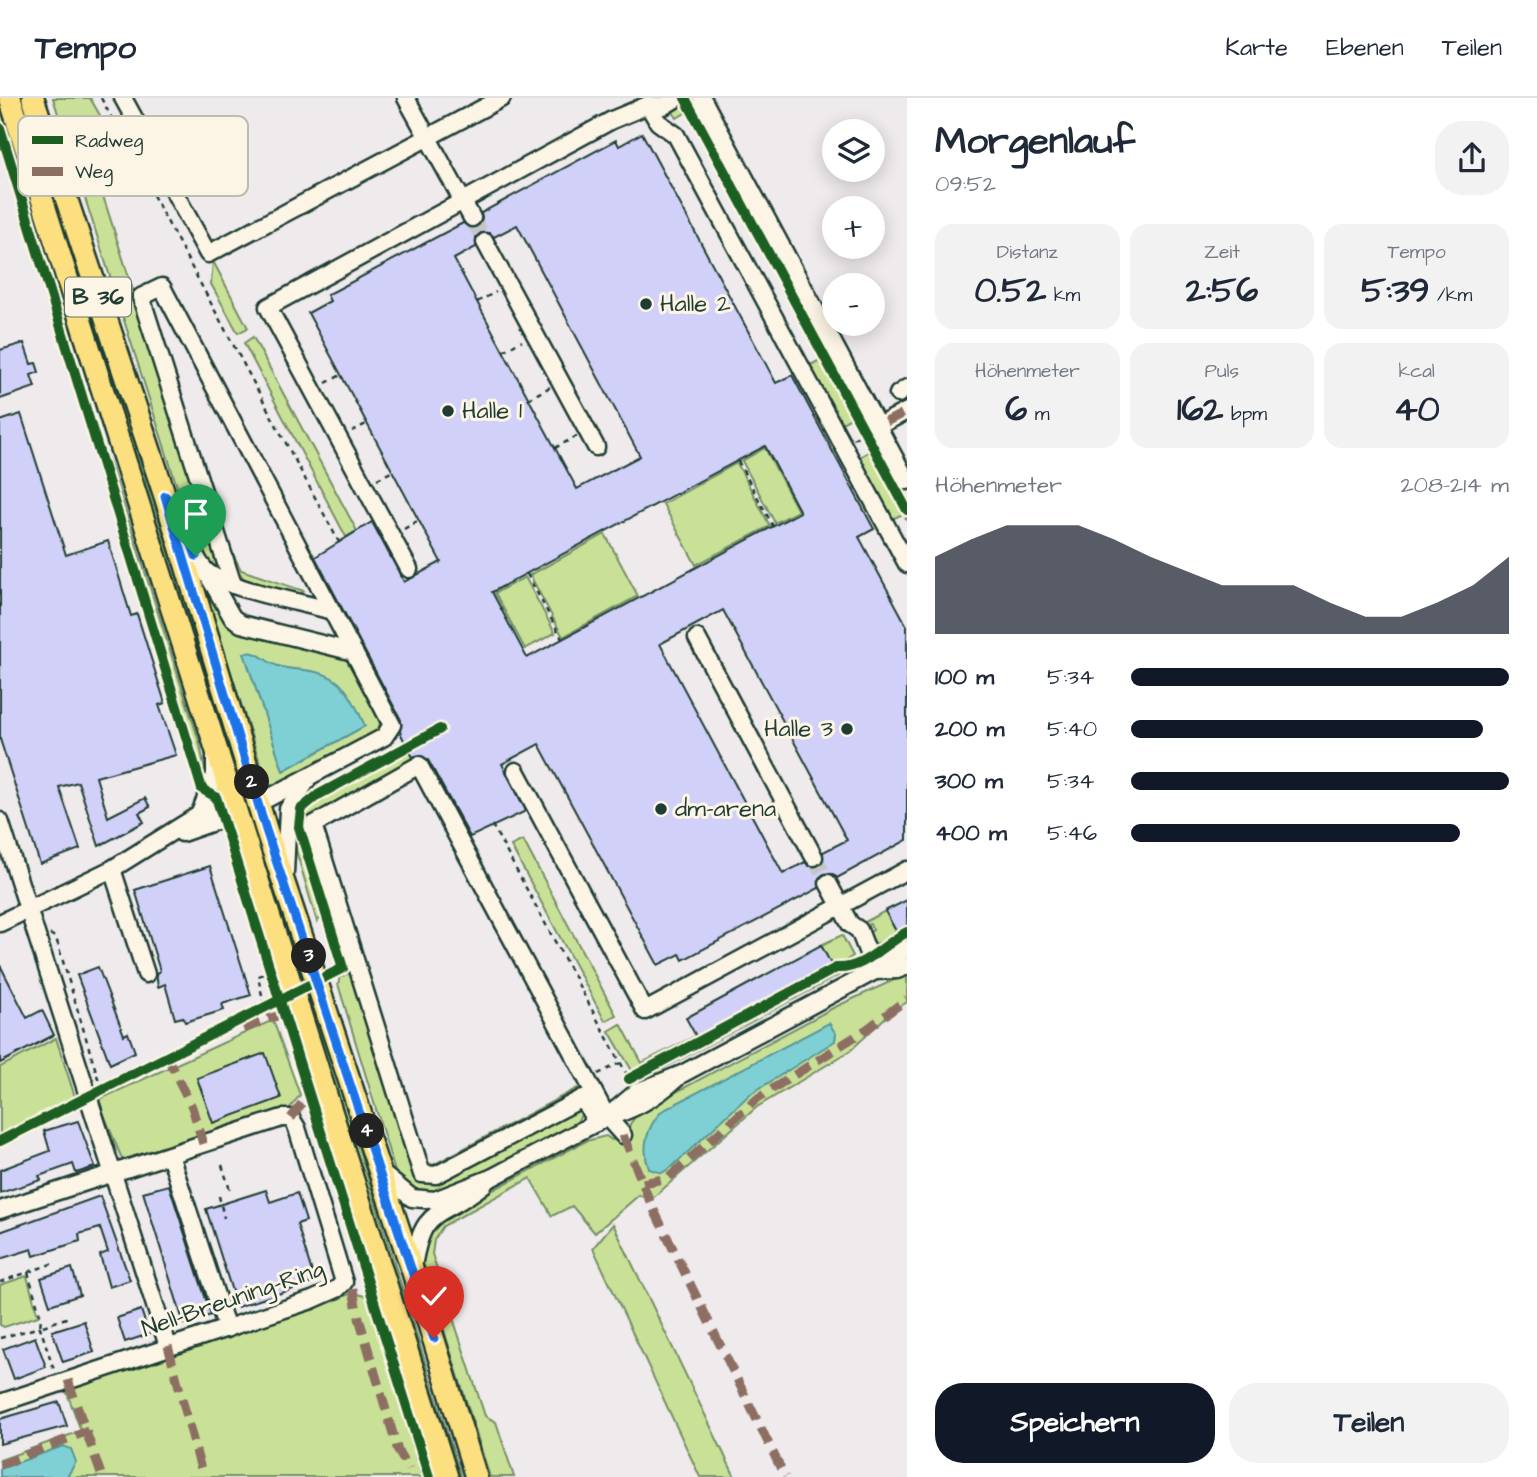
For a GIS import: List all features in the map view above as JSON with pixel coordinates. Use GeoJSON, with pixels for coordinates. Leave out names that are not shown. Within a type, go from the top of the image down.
{"type":"FeatureCollection","features":[{"type":"Feature","properties":{"kind":"main road","name":"B 36"},"geometry":{"type":"LineString","coordinates":[[10,98],[18,123]]}},
{"type":"Feature","properties":{"kind":"main road","name":"B 36"},"geometry":{"type":"LineString","coordinates":[[33,98],[39,116]]}},
{"type":"Feature","properties":{"kind":"main road","name":"B 36"},"geometry":{"type":"LineString","coordinates":[[41,196],[225,779],[242,797],[243,807],[266,830],[412,1269],[477,1477]]}},
{"type":"Feature","properties":{"kind":"main road","name":"B 36"},"geometry":{"type":"LineString","coordinates":[[66,196],[165,496],[243,807],[447,1477]]}},
{"type":"Feature","properties":{"kind":"street"},"geometry":{"type":"LineString","coordinates":[[123,98],[133,116]]}},
{"type":"Feature","properties":{"kind":"street"},"geometry":{"type":"LineString","coordinates":[[406,98],[472,218]]}},
{"type":"Feature","properties":{"kind":"street"},"geometry":{"type":"LineString","coordinates":[[176,196],[208,254],[502,98]]}},
{"type":"Feature","properties":{"kind":"street"},"geometry":{"type":"LineString","coordinates":[[409,569],[268,307],[612,120],[649,102],[664,106],[677,98]]}},
{"type":"Feature","properties":{"kind":"street"},"geometry":{"type":"LineString","coordinates":[[702,98],[882,424],[907,481]]}},
{"type":"Feature","properties":{"kind":"street"},"geometry":{"type":"LineString","coordinates":[[649,102],[658,122],[676,135],[907,564]]}},
{"type":"Feature","properties":{"kind":"street"},"geometry":{"type":"LineString","coordinates":[[485,242],[596,447]]}},
{"type":"Feature","properties":{"kind":"street"},"geometry":{"type":"LineString","coordinates":[[166,838],[311,777],[390,732],[392,725],[305,561],[291,528],[162,287],[141,297],[233,585]]}},
{"type":"Feature","properties":{"kind":"street"},"geometry":{"type":"LineString","coordinates":[[882,424],[907,411]]}},
{"type":"Feature","properties":{"kind":"street"},"geometry":{"type":"LineString","coordinates":[[165,496],[182,516],[196,556],[232,617],[241,624],[354,652]]}},
{"type":"Feature","properties":{"kind":"street"},"geometry":{"type":"LineString","coordinates":[[206,571],[233,585],[332,611]]}},
{"type":"Feature","properties":{"kind":"street"},"geometry":{"type":"LineString","coordinates":[[697,638],[814,857]]}},
{"type":"Feature","properties":{"kind":"street"},"geometry":{"type":"LineString","coordinates":[[200,813],[215,775],[214,744]]}},
{"type":"Feature","properties":{"kind":"street"},"geometry":{"type":"LineString","coordinates":[[601,1120],[588,1080],[419,765],[313,825],[422,1174],[436,1175],[583,1098],[601,1120],[623,1135]]}},
{"type":"Feature","properties":{"kind":"street"},"geometry":{"type":"LineString","coordinates":[[516,771],[645,1011],[907,870]]}},
{"type":"Feature","properties":{"kind":"street"},"geometry":{"type":"LineString","coordinates":[[285,886],[288,809],[311,777]]}},
{"type":"Feature","properties":{"kind":"street"},"geometry":{"type":"LineString","coordinates":[[0,923],[112,869],[166,838],[218,803],[243,807]]}},
{"type":"Feature","properties":{"kind":"street"},"geometry":{"type":"LineString","coordinates":[[0,821],[168,1346]]}},
{"type":"Feature","properties":{"kind":"street"},"geometry":{"type":"LineString","coordinates":[[112,869],[146,974]]}},
{"type":"Feature","properties":{"kind":"street"},"geometry":{"type":"LineString","coordinates":[[828,883],[850,924],[848,933],[858,952],[867,956],[875,971]]}},
{"type":"Feature","properties":{"kind":"street"},"geometry":{"type":"LineString","coordinates":[[601,1120],[637,1092],[682,1074],[875,971],[885,960],[907,949]]}},
{"type":"Feature","properties":{"kind":"street"},"geometry":{"type":"LineString","coordinates":[[875,971],[897,970],[907,966]]}},
{"type":"Feature","properties":{"kind":"street"},"geometry":{"type":"LineString","coordinates":[[380,1172],[403,1193],[424,1200],[436,1199],[491,1178],[601,1120],[626,1112],[651,1099],[682,1074]]}},
{"type":"Feature","properties":{"kind":"street","name":"Nell-Breuning-Ring"},"geometry":{"type":"LineString","coordinates":[[0,1210],[282,1118],[291,1118],[297,1128],[343,1271],[342,1286],[312,1300],[0,1402]]}},
{"type":"Feature","properties":{"kind":"street"},"geometry":{"type":"LineString","coordinates":[[170,1155],[227,1329]]}},
{"type":"Feature","properties":{"kind":"street"},"geometry":{"type":"LineString","coordinates":[[412,1269],[416,1241],[426,1222],[466,1198],[491,1178]]}},
{"type":"Feature","properties":{"kind":"path"},"geometry":{"type":"LineString","coordinates":[[102,98],[111,116]]}},
{"type":"Feature","properties":{"kind":"path"},"geometry":{"type":"LineString","coordinates":[[154,196],[340,544]]}},
{"type":"Feature","properties":{"kind":"path"},"geometry":{"type":"LineString","coordinates":[[477,302],[508,286]]}},
{"type":"Feature","properties":{"kind":"path"},"geometry":{"type":"LineString","coordinates":[[503,351],[534,334]]}},
{"type":"Feature","properties":{"kind":"path"},"geometry":{"type":"LineString","coordinates":[[312,390],[341,375]]}},
{"type":"Feature","properties":{"kind":"path"},"geometry":{"type":"LineString","coordinates":[[528,399],[560,382]]}},
{"type":"Feature","properties":{"kind":"path"},"geometry":{"type":"LineString","coordinates":[[338,437],[368,423]]}},
{"type":"Feature","properties":{"kind":"path"},"geometry":{"type":"LineString","coordinates":[[555,448],[587,431]]}},
{"type":"Feature","properties":{"kind":"path"},"geometry":{"type":"LineString","coordinates":[[738,461],[773,526]]}},
{"type":"Feature","properties":{"kind":"path"},"geometry":{"type":"LineString","coordinates":[[364,486],[393,471]]}},
{"type":"Feature","properties":{"kind":"path"},"geometry":{"type":"LineString","coordinates":[[391,535],[419,520]]}},
{"type":"Feature","properties":{"kind":"path"},"geometry":{"type":"LineString","coordinates":[[527,574],[562,639]]}},
{"type":"Feature","properties":{"kind":"path"},"geometry":{"type":"LineString","coordinates":[[492,825],[637,1092]]}},
{"type":"Feature","properties":{"kind":"path"},"geometry":{"type":"LineString","coordinates":[[48,933],[56,938],[101,1088]]}},
{"type":"Feature","properties":{"kind":"path"},"geometry":{"type":"LineString","coordinates":[[264,1005],[258,976],[270,978],[265,960]]}},
{"type":"Feature","properties":{"kind":"path"},"geometry":{"type":"LineString","coordinates":[[588,1080],[620,1063]]}},
{"type":"Feature","properties":{"kind":"path"},"geometry":{"type":"LineString","coordinates":[[222,1165],[231,1193]]}},
{"type":"Feature","properties":{"kind":"path"},"geometry":{"type":"LineString","coordinates":[[219,1196],[224,1218]]}},
{"type":"Feature","properties":{"kind":"path"},"geometry":{"type":"LineString","coordinates":[[0,1282],[54,1263]]}},
{"type":"Feature","properties":{"kind":"path"},"geometry":{"type":"LineString","coordinates":[[27,1272],[41,1318],[40,1327],[58,1383]]}},
{"type":"Feature","properties":{"kind":"path"},"geometry":{"type":"LineString","coordinates":[[0,1338],[69,1317]]}},
{"type":"Feature","properties":{"kind":"green space"},"geometry":{"type":"Polygon","coordinates":[[[0,98],[18,155],[18,178],[0,120],[0,98]]]}},
{"type":"Feature","properties":{"kind":"green space"},"geometry":{"type":"Polygon","coordinates":[[[18,98],[23,98],[29,116],[24,116],[18,98]]]}},
{"type":"Feature","properties":{"kind":"green space"},"geometry":{"type":"Polygon","coordinates":[[[53,98],[90,98],[100,116],[59,116],[53,98]]]}},
{"type":"Feature","properties":{"kind":"green space"},"geometry":{"type":"Polygon","coordinates":[[[683,100],[855,416],[840,424],[809,366],[820,360],[687,112],[677,118],[670,108],[683,100]]]}},
{"type":"Feature","properties":{"kind":"green space"},"geometry":{"type":"Polygon","coordinates":[[[23,196],[31,196],[69,317],[71,335],[66,334],[23,196]]]}},
{"type":"Feature","properties":{"kind":"green space"},"geometry":{"type":"Polygon","coordinates":[[[49,196],[55,196],[240,772],[188,622],[175,597],[49,196]]]}},
{"type":"Feature","properties":{"kind":"green space"},"geometry":{"type":"Polygon","coordinates":[[[84,196],[103,196],[223,573],[208,566],[191,530],[84,196]]]}},
{"type":"Feature","properties":{"kind":"green space"},"geometry":{"type":"Polygon","coordinates":[[[213,261],[248,328],[238,333],[211,284],[213,261]]]}},
{"type":"Feature","properties":{"kind":"green space"},"geometry":{"type":"Polygon","coordinates":[[[253,337],[357,531],[346,537],[244,343],[253,337]]]}},
{"type":"Feature","properties":{"kind":"green space"},"geometry":{"type":"Polygon","coordinates":[[[90,415],[112,468],[200,744],[206,776],[204,786],[88,418],[90,415]]]}},
{"type":"Feature","properties":{"kind":"green space"},"geometry":{"type":"Polygon","coordinates":[[[765,448],[798,511],[775,523],[742,461],[765,448]]]}},
{"type":"Feature","properties":{"kind":"green space"},"geometry":{"type":"Polygon","coordinates":[[[873,449],[907,514],[907,520],[903,514],[892,519],[858,458],[873,449]]]}},
{"type":"Feature","properties":{"kind":"green space"},"geometry":{"type":"Polygon","coordinates":[[[737,463],[770,526],[696,565],[663,504],[737,463]]]}},
{"type":"Feature","properties":{"kind":"green space"},"geometry":{"type":"Polygon","coordinates":[[[605,534],[638,596],[563,637],[530,575],[605,534]]]}},
{"type":"Feature","properties":{"kind":"green space"},"geometry":{"type":"Polygon","coordinates":[[[226,540],[241,570],[304,591],[299,595],[250,583],[237,569],[226,540]]]}},
{"type":"Feature","properties":{"kind":"green space"},"geometry":{"type":"Polygon","coordinates":[[[525,577],[555,633],[525,649],[495,593],[525,577]]]}},
{"type":"Feature","properties":{"kind":"green space"},"geometry":{"type":"Polygon","coordinates":[[[201,579],[225,616],[340,656],[348,662],[380,722],[378,732],[269,791],[201,579]]]}},
{"type":"Feature","properties":{"kind":"green space"},"geometry":{"type":"Polygon","coordinates":[[[410,751],[416,762],[306,823],[414,1174],[424,1183],[433,1183],[581,1108],[583,1112],[575,1125],[445,1192],[416,1193],[396,1175],[338,984],[339,978],[349,973],[304,823],[309,806],[410,751]]]}},
{"type":"Feature","properties":{"kind":"green space"},"geometry":{"type":"Polygon","coordinates":[[[310,795],[295,812],[295,826],[322,916],[317,922],[290,830],[298,800],[310,795]]]}},
{"type":"Feature","properties":{"kind":"green space"},"geometry":{"type":"Polygon","coordinates":[[[523,840],[616,1015],[605,1021],[511,846],[523,840]]]}},
{"type":"Feature","properties":{"kind":"green space"},"geometry":{"type":"Polygon","coordinates":[[[233,845],[239,850],[438,1477],[431,1477],[233,845]]]}},
{"type":"Feature","properties":{"kind":"green space"},"geometry":{"type":"Polygon","coordinates":[[[885,911],[896,931],[907,925],[907,929],[876,944],[868,933],[873,930],[870,924],[865,926],[863,923],[885,911]]]}},
{"type":"Feature","properties":{"kind":"green space"},"geometry":{"type":"Polygon","coordinates":[[[842,935],[853,956],[833,969],[821,945],[842,935]]]}},
{"type":"Feature","properties":{"kind":"green space"},"geometry":{"type":"Polygon","coordinates":[[[291,951],[303,970],[461,1477],[455,1477],[291,951]]]}},
{"type":"Feature","properties":{"kind":"green space"},"geometry":{"type":"Polygon","coordinates":[[[834,971],[843,973],[638,1082],[635,1077],[834,971]]]}},
{"type":"Feature","properties":{"kind":"green space"},"geometry":{"type":"Polygon","coordinates":[[[907,974],[907,1002],[890,1013],[850,1051],[757,1107],[655,1196],[649,1200],[639,1195],[595,1233],[572,1206],[552,1216],[530,1178],[443,1226],[434,1240],[432,1254],[485,1416],[496,1422],[514,1477],[490,1477],[421,1257],[426,1234],[442,1217],[586,1141],[606,1136],[612,1140],[628,1132],[630,1124],[639,1112],[833,1008],[907,974]]]}},
{"type":"Feature","properties":{"kind":"green space"},"geometry":{"type":"Polygon","coordinates":[[[273,1020],[300,1095],[289,1109],[128,1161],[122,1159],[98,1100],[273,1020]]]}},
{"type":"Feature","properties":{"kind":"green space"},"geometry":{"type":"Polygon","coordinates":[[[621,1024],[642,1063],[695,1036],[698,1040],[634,1074],[609,1031],[621,1024]]]}},
{"type":"Feature","properties":{"kind":"green space"},"geometry":{"type":"Polygon","coordinates":[[[56,1038],[75,1097],[0,1135],[0,1067],[56,1038]]]}},
{"type":"Feature","properties":{"kind":"green space"},"geometry":{"type":"Polygon","coordinates":[[[585,1084],[584,1091],[435,1169],[428,1168],[424,1161],[433,1165],[585,1084]]]}},
{"type":"Feature","properties":{"kind":"green space"},"geometry":{"type":"Polygon","coordinates":[[[613,1224],[735,1477],[700,1477],[593,1248],[613,1224]]]}},
{"type":"Feature","properties":{"kind":"green space"},"geometry":{"type":"Polygon","coordinates":[[[27,1276],[38,1316],[4,1327],[0,1325],[0,1285],[27,1276]]]}},
{"type":"Feature","properties":{"kind":"green space"},"geometry":{"type":"Polygon","coordinates":[[[353,1293],[369,1297],[422,1477],[0,1477],[0,1460],[81,1431],[66,1390],[353,1293]]]}},
{"type":"Feature","properties":{"kind":"water"},"geometry":{"type":"Polygon","coordinates":[[[244,653],[254,653],[278,666],[316,672],[334,679],[347,692],[365,726],[283,771],[244,653]]]}},
{"type":"Feature","properties":{"kind":"water"},"geometry":{"type":"Polygon","coordinates":[[[829,1023],[836,1034],[835,1041],[749,1095],[673,1166],[662,1173],[649,1169],[647,1138],[649,1130],[662,1111],[829,1023]]]}},
{"type":"Feature","properties":{"kind":"water"},"geometry":{"type":"Polygon","coordinates":[[[63,1446],[71,1449],[76,1462],[67,1477],[0,1477],[0,1469],[63,1446]]]}},
{"type":"Feature","properties":{"kind":"building"},"geometry":{"type":"Polygon","coordinates":[[[642,133],[776,383],[792,375],[874,529],[859,537],[907,626],[907,840],[837,878],[833,874],[824,874],[819,878],[819,888],[683,960],[680,954],[658,965],[539,744],[502,764],[526,811],[470,837],[428,760],[420,755],[413,757],[407,747],[400,732],[401,720],[315,557],[372,522],[404,582],[441,562],[308,313],[330,301],[327,295],[463,223],[471,228],[478,227],[482,219],[481,213],[616,140],[619,146],[642,133]],[[517,225],[494,237],[490,233],[481,233],[476,237],[476,247],[454,259],[577,489],[640,456],[517,225]],[[765,446],[492,592],[527,658],[800,512],[765,446]],[[723,610],[660,644],[783,874],[805,862],[809,866],[818,866],[823,862],[823,852],[847,840],[723,610]]]}},
{"type":"Feature","properties":{"kind":"building"},"geometry":{"type":"Polygon","coordinates":[[[24,343],[31,364],[36,363],[39,372],[31,375],[35,387],[0,399],[0,350],[24,343]]]}},
{"type":"Feature","properties":{"kind":"building"},"geometry":{"type":"Polygon","coordinates":[[[21,414],[66,555],[108,541],[131,616],[137,614],[165,703],[159,705],[176,755],[96,777],[108,817],[145,798],[150,807],[139,813],[144,822],[99,846],[78,782],[59,787],[80,849],[40,864],[0,739],[0,421],[21,414]]]}},
{"type":"Feature","properties":{"kind":"building"},"geometry":{"type":"Polygon","coordinates":[[[210,866],[251,995],[222,1004],[224,1010],[185,1022],[183,1017],[175,1019],[165,984],[158,987],[156,973],[160,971],[135,890],[210,866]]]}},
{"type":"Feature","properties":{"kind":"building"},"geometry":{"type":"Polygon","coordinates":[[[907,900],[907,925],[896,931],[885,911],[907,900]]]}},
{"type":"Feature","properties":{"kind":"building"},"geometry":{"type":"Polygon","coordinates":[[[821,945],[832,966],[697,1038],[686,1018],[821,945]]]}},
{"type":"Feature","properties":{"kind":"building"},"geometry":{"type":"Polygon","coordinates":[[[0,965],[27,1018],[42,1010],[54,1035],[0,1063],[0,965]]]}},
{"type":"Feature","properties":{"kind":"building"},"geometry":{"type":"Polygon","coordinates":[[[98,967],[124,1035],[128,1033],[135,1052],[110,1064],[77,975],[98,967]]]}},
{"type":"Feature","properties":{"kind":"building"},"geometry":{"type":"Polygon","coordinates":[[[265,1053],[281,1098],[213,1123],[197,1078],[265,1053]]]}},
{"type":"Feature","properties":{"kind":"building"},"geometry":{"type":"Polygon","coordinates":[[[78,1121],[95,1167],[76,1173],[73,1164],[39,1176],[41,1180],[0,1193],[0,1170],[50,1151],[44,1131],[78,1121]]]}},
{"type":"Feature","properties":{"kind":"building"},"geometry":{"type":"Polygon","coordinates":[[[169,1185],[211,1315],[184,1324],[143,1192],[169,1185]]]}},
{"type":"Feature","properties":{"kind":"building"},"geometry":{"type":"Polygon","coordinates":[[[266,1190],[270,1202],[297,1193],[306,1221],[297,1224],[315,1282],[237,1307],[206,1209],[266,1190]]]}},
{"type":"Feature","properties":{"kind":"building"},"geometry":{"type":"Polygon","coordinates":[[[100,1196],[130,1280],[109,1287],[100,1255],[108,1252],[100,1228],[79,1234],[80,1241],[34,1256],[32,1249],[0,1259],[0,1232],[100,1196]]]}},
{"type":"Feature","properties":{"kind":"building"},"geometry":{"type":"Polygon","coordinates":[[[72,1268],[80,1295],[50,1305],[41,1278],[72,1268]]]}},
{"type":"Feature","properties":{"kind":"building"},"geometry":{"type":"Polygon","coordinates":[[[141,1310],[149,1334],[125,1342],[117,1318],[141,1310]]]}},
{"type":"Feature","properties":{"kind":"building"},"geometry":{"type":"Polygon","coordinates":[[[84,1321],[94,1352],[63,1362],[52,1331],[84,1321]]]}},
{"type":"Feature","properties":{"kind":"building"},"geometry":{"type":"Polygon","coordinates":[[[35,1337],[46,1367],[14,1379],[3,1349],[35,1337]]]}},
{"type":"Feature","properties":{"kind":"building"},"geometry":{"type":"Polygon","coordinates":[[[59,1402],[67,1426],[0,1444],[0,1419],[59,1402]]]}},
{"type":"Feature","properties":{"kind":"tunnel"},"geometry":{"type":"LineString","coordinates":[[472,218],[485,242]]}},
{"type":"Feature","properties":{"kind":"tunnel"},"geometry":{"type":"LineString","coordinates":[[814,857],[828,883]]}},
{"type":"Feature","properties":{"kind":"marked path"},"geometry":{"type":"LineString","coordinates":[[886,422],[907,411]]}},
{"type":"Feature","properties":{"kind":"marked path"},"geometry":{"type":"LineString","coordinates":[[643,1183],[668,1178],[758,1098],[867,1029],[907,999]]}},
{"type":"Feature","properties":{"kind":"marked path"},"geometry":{"type":"LineString","coordinates":[[243,1029],[282,1014]]}},
{"type":"Feature","properties":{"kind":"marked path"},"geometry":{"type":"LineString","coordinates":[[166,1055],[192,1107],[203,1144]]}},
{"type":"Feature","properties":{"kind":"marked path"},"geometry":{"type":"LineString","coordinates":[[291,1118],[308,1095]]}},
{"type":"Feature","properties":{"kind":"marked path"},"geometry":{"type":"LineString","coordinates":[[623,1135],[651,1204],[785,1477]]}},
{"type":"Feature","properties":{"kind":"marked path"},"geometry":{"type":"LineString","coordinates":[[353,1289],[398,1451],[409,1469]]}},
{"type":"Feature","properties":{"kind":"marked path"},"geometry":{"type":"LineString","coordinates":[[168,1346],[203,1477]]}},
{"type":"Feature","properties":{"kind":"marked path"},"geometry":{"type":"LineString","coordinates":[[68,1380],[102,1477]]}},
{"type":"Feature","properties":{"kind":"marked path"},"geometry":{"type":"LineString","coordinates":[[0,1465],[88,1431]]}},
{"type":"Feature","properties":{"kind":"cycle path"},"geometry":{"type":"LineString","coordinates":[[685,98],[907,510]]}},
{"type":"Feature","properties":{"kind":"cycle path"},"geometry":{"type":"LineString","coordinates":[[0,128],[18,187]]}},
{"type":"Feature","properties":{"kind":"cycle path"},"geometry":{"type":"LineString","coordinates":[[21,196],[202,789],[216,797],[429,1477]]}},
{"type":"Feature","properties":{"kind":"cycle path"},"geometry":{"type":"LineString","coordinates":[[0,1141],[343,968],[299,827],[301,809],[318,795],[440,729]]}},
{"type":"Feature","properties":{"kind":"cycle path"},"geometry":{"type":"LineString","coordinates":[[629,1079],[836,968],[846,968],[865,961],[907,932]]}},
{"type":"Feature","properties":{"kind":"place","name":"Halle 2"},"geometry":{"type":"Point","coordinates":[646,304]}},
{"type":"Feature","properties":{"kind":"place","name":"Halle 1"},"geometry":{"type":"Point","coordinates":[448,411]}},
{"type":"Feature","properties":{"kind":"place","name":"Halle 3"},"geometry":{"type":"Point","coordinates":[847,729]}},
{"type":"Feature","properties":{"kind":"place","name":"dm-arena"},"geometry":{"type":"Point","coordinates":[661,809]}},
{"type":"Feature","properties":{"kind":"route"},"geometry":{"type":"LineString","coordinates":[[196,556],[182,516],[165,496],[266,830],[434,1338]]}}]}
